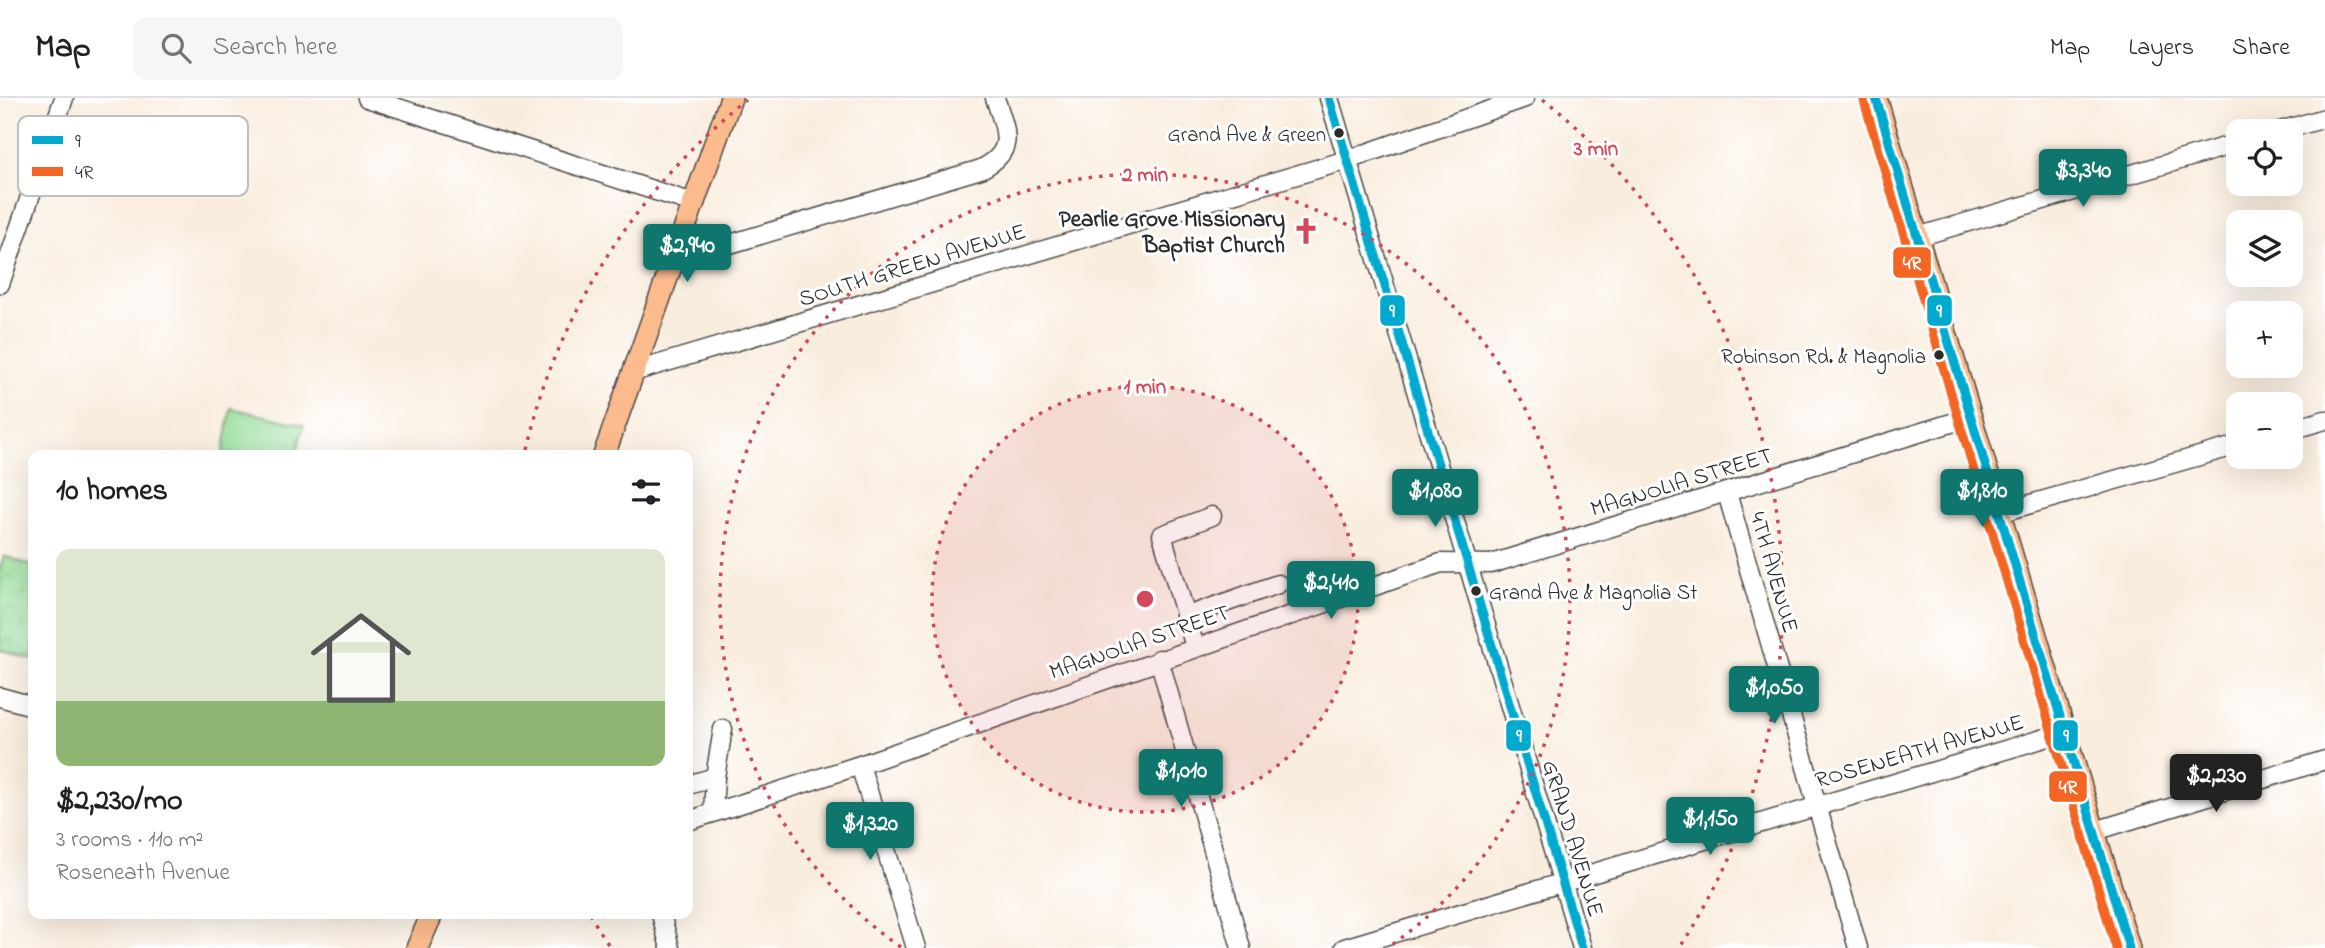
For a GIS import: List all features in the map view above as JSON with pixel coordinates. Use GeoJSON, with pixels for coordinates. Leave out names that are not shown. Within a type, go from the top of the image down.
{"type":"FeatureCollection","features":[{"type":"Feature","properties":{"kind":"main road"},"geometry":{"type":"LineString","coordinates":[[606,450],[731,98]]}},
{"type":"Feature","properties":{"kind":"main road"},"geometry":{"type":"LineString","coordinates":[[1876,98],[2129,948]]}},
{"type":"Feature","properties":{"kind":"main road"},"geometry":{"type":"LineString","coordinates":[[417,948],[430,919]]}},
{"type":"Feature","properties":{"kind":"street"},"geometry":{"type":"LineString","coordinates":[[58,116],[64,98]]}},
{"type":"Feature","properties":{"kind":"street"},"geometry":{"type":"LineString","coordinates":[[368,98],[693,203]]}},
{"type":"Feature","properties":{"kind":"street"},"geometry":{"type":"LineString","coordinates":[[673,261],[989,165],[1005,151],[1006,136],[995,98]]}},
{"type":"Feature","properties":{"kind":"street","name":"GRAND AVENUE"},"geometry":{"type":"LineString","coordinates":[[1329,98],[1582,948]]}},
{"type":"Feature","properties":{"kind":"street","name":"SOUTH GREEN AVENUE"},"geometry":{"type":"LineString","coordinates":[[633,372],[1347,160],[1525,98]]}},
{"type":"Feature","properties":{"kind":"street"},"geometry":{"type":"LineString","coordinates":[[2303,124],[2325,118]]}},
{"type":"Feature","properties":{"kind":"street"},"geometry":{"type":"LineString","coordinates":[[1917,237],[2226,147]]}},
{"type":"Feature","properties":{"kind":"street"},"geometry":{"type":"LineString","coordinates":[[0,284],[30,196]]}},
{"type":"Feature","properties":{"kind":"street","name":"MAGNOLIA STREET"},"geometry":{"type":"LineString","coordinates":[[693,819],[860,765],[1441,563],[1491,564],[1971,417]]}},
{"type":"Feature","properties":{"kind":"street"},"geometry":{"type":"LineString","coordinates":[[2303,426],[2325,420]]}},
{"type":"Feature","properties":{"kind":"street"},"geometry":{"type":"LineString","coordinates":[[1999,513],[2226,448]]}},
{"type":"Feature","properties":{"kind":"street","name":"4TH AVENUE"},"geometry":{"type":"LineString","coordinates":[[1727,493],[1858,948]]}},
{"type":"Feature","properties":{"kind":"street"},"geometry":{"type":"LineString","coordinates":[[1195,647],[1161,535],[1212,516]]}},
{"type":"Feature","properties":{"kind":"street"},"geometry":{"type":"LineString","coordinates":[[1185,617],[1278,584]]}},
{"type":"Feature","properties":{"kind":"street"},"geometry":{"type":"LineString","coordinates":[[1159,659],[1241,948]]}},
{"type":"Feature","properties":{"kind":"street"},"geometry":{"type":"LineString","coordinates":[[0,697],[28,705]]}},
{"type":"Feature","properties":{"kind":"street"},"geometry":{"type":"LineString","coordinates":[[713,813],[715,777],[723,729]]}},
{"type":"Feature","properties":{"kind":"street","name":"ROSENEATH AVENUE"},"geometry":{"type":"LineString","coordinates":[[1344,948],[2065,732]]}},
{"type":"Feature","properties":{"kind":"street"},"geometry":{"type":"LineString","coordinates":[[2095,831],[2325,760]]}},
{"type":"Feature","properties":{"kind":"street"},"geometry":{"type":"LineString","coordinates":[[860,765],[916,948]]}},
{"type":"Feature","properties":{"kind":"street"},"geometry":{"type":"LineString","coordinates":[[693,784],[715,777]]}},
{"type":"Feature","properties":{"kind":"street"},"geometry":{"type":"LineString","coordinates":[[662,919],[670,948]]}},
{"type":"Feature","properties":{"kind":"green space"},"geometry":{"type":"Polygon","coordinates":[[[231,408],[304,425],[297,450],[224,450],[231,408]]]}},
{"type":"Feature","properties":{"kind":"green space"},"geometry":{"type":"Polygon","coordinates":[[[4,556],[28,564],[28,658],[0,649],[0,567],[4,556]]]}},
{"type":"Feature","properties":{"kind":"transit line","name":"9"},"geometry":{"type":"LineString","coordinates":[[1329,98],[1582,948]]}},
{"type":"Feature","properties":{"kind":"transit line","name":"9"},"geometry":{"type":"LineString","coordinates":[[1876,98],[2129,948]]}},
{"type":"Feature","properties":{"kind":"transit line","name":"4R"},"geometry":{"type":"LineString","coordinates":[[1864,101],[2116,948]]}},
{"type":"Feature","properties":{"kind":"place","name":"Grand Ave & Green"},"geometry":{"type":"Point","coordinates":[1339,133]}},
{"type":"Feature","properties":{"kind":"place","name":"Pearlie Grove Missionary Baptist Church"},"geometry":{"type":"Point","coordinates":[1306,231]}},
{"type":"Feature","properties":{"kind":"place","name":"Robinson Rd. & Magnolia"},"geometry":{"type":"Point","coordinates":[1939,355]}},
{"type":"Feature","properties":{"kind":"place","name":"Grand Ave & Magnolia St"},"geometry":{"type":"Point","coordinates":[1476,591]}}]}
